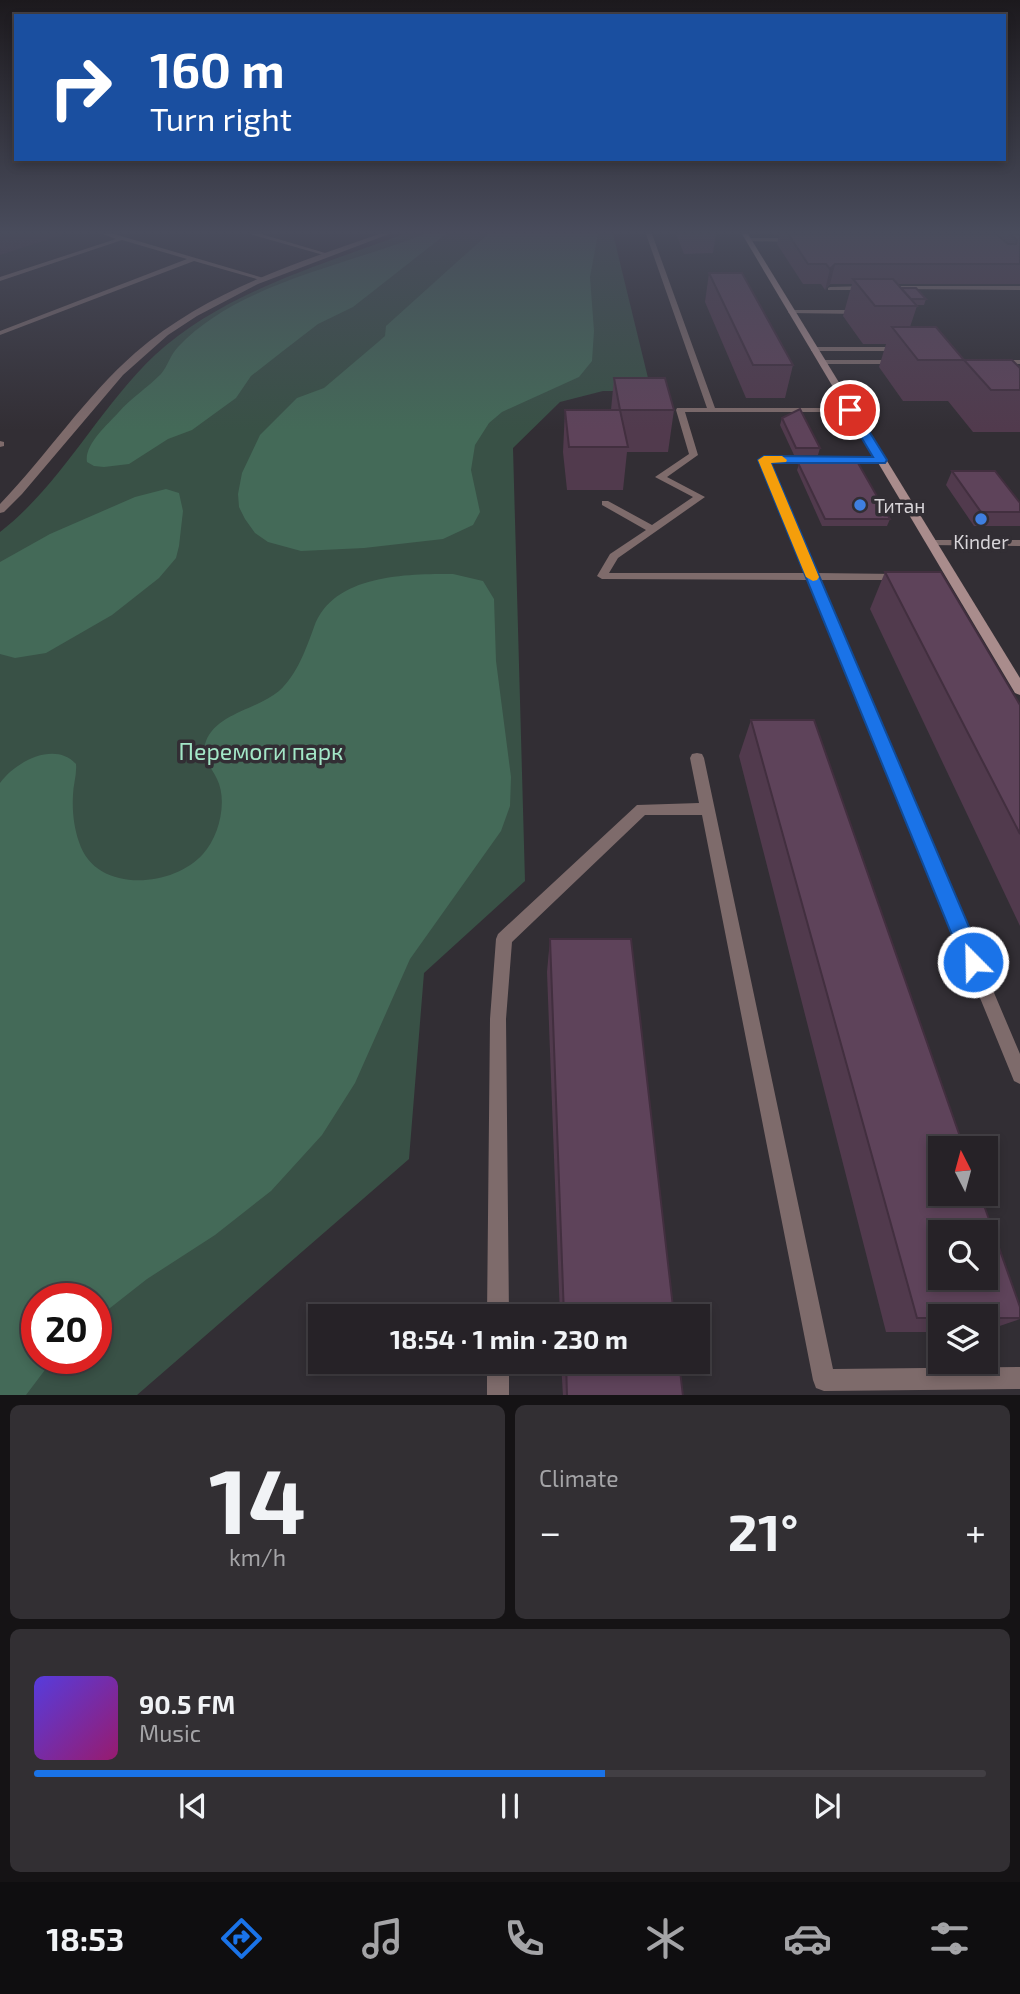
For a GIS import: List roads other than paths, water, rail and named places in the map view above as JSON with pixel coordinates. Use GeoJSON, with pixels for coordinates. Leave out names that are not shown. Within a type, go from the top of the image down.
{"type":"FeatureCollection","features":[{"type":"Feature","properties":{"kind":"street"},"geometry":{"type":"LineString","coordinates":[[0,510],[138,356],[169,330],[222,299]]}},
{"type":"Feature","properties":{"kind":"street"},"geometry":{"type":"LineString","coordinates":[[783,299],[931,543],[946,577],[1020,690]]}},
{"type":"Feature","properties":{"kind":"lane"},"geometry":{"type":"LineString","coordinates":[[0,333],[88,299]]}},
{"type":"Feature","properties":{"kind":"lane"},"geometry":{"type":"LineString","coordinates":[[672,299],[712,410]]}},
{"type":"Feature","properties":{"kind":"lane"},"geometry":{"type":"LineString","coordinates":[[791,312],[865,312]]}},
{"type":"Feature","properties":{"kind":"lane"},"geometry":{"type":"LineString","coordinates":[[814,349],[910,349]]}},
{"type":"Feature","properties":{"kind":"lane"},"geometry":{"type":"LineString","coordinates":[[822,362],[907,362]]}},
{"type":"Feature","properties":{"kind":"lane"},"geometry":{"type":"LineString","coordinates":[[1001,371],[993,362],[1020,362]]}},
{"type":"Feature","properties":{"kind":"lane"},"geometry":{"type":"LineString","coordinates":[[850,410],[680,410],[694,455],[660,477],[700,498],[614,556],[602,576],[908,577]]}},
{"type":"Feature","properties":{"kind":"lane"},"geometry":{"type":"LineString","coordinates":[[881,460],[764,460],[1020,1075]]}},
{"type":"Feature","properties":{"kind":"lane"},"geometry":{"type":"LineString","coordinates":[[605,503],[652,529]]}},
{"type":"Feature","properties":{"kind":"lane"},"geometry":{"type":"LineString","coordinates":[[931,543],[1020,542]]}},
{"type":"Feature","properties":{"kind":"lane"},"geometry":{"type":"LineString","coordinates":[[697,758],[824,1380],[1020,1378]]}},
{"type":"Feature","properties":{"kind":"lane"},"geometry":{"type":"LineString","coordinates":[[498,1304],[498,1019],[504,939],[642,809],[707,809]]}},
{"type":"Feature","properties":{"kind":"lane"},"geometry":{"type":"LineString","coordinates":[[498,1374],[498,1395]]}},
{"type":"Feature","properties":{"kind":"place","name":"Титан"},"geometry":{"type":"Point","coordinates":[860,505]}},
{"type":"Feature","properties":{"kind":"place","name":"Kinder"},"geometry":{"type":"Point","coordinates":[981,519]}},
{"type":"Feature","properties":{"kind":"park label","name":"Перемоги парк"},"geometry":{"type":"Point","coordinates":[261,751]}}]}
